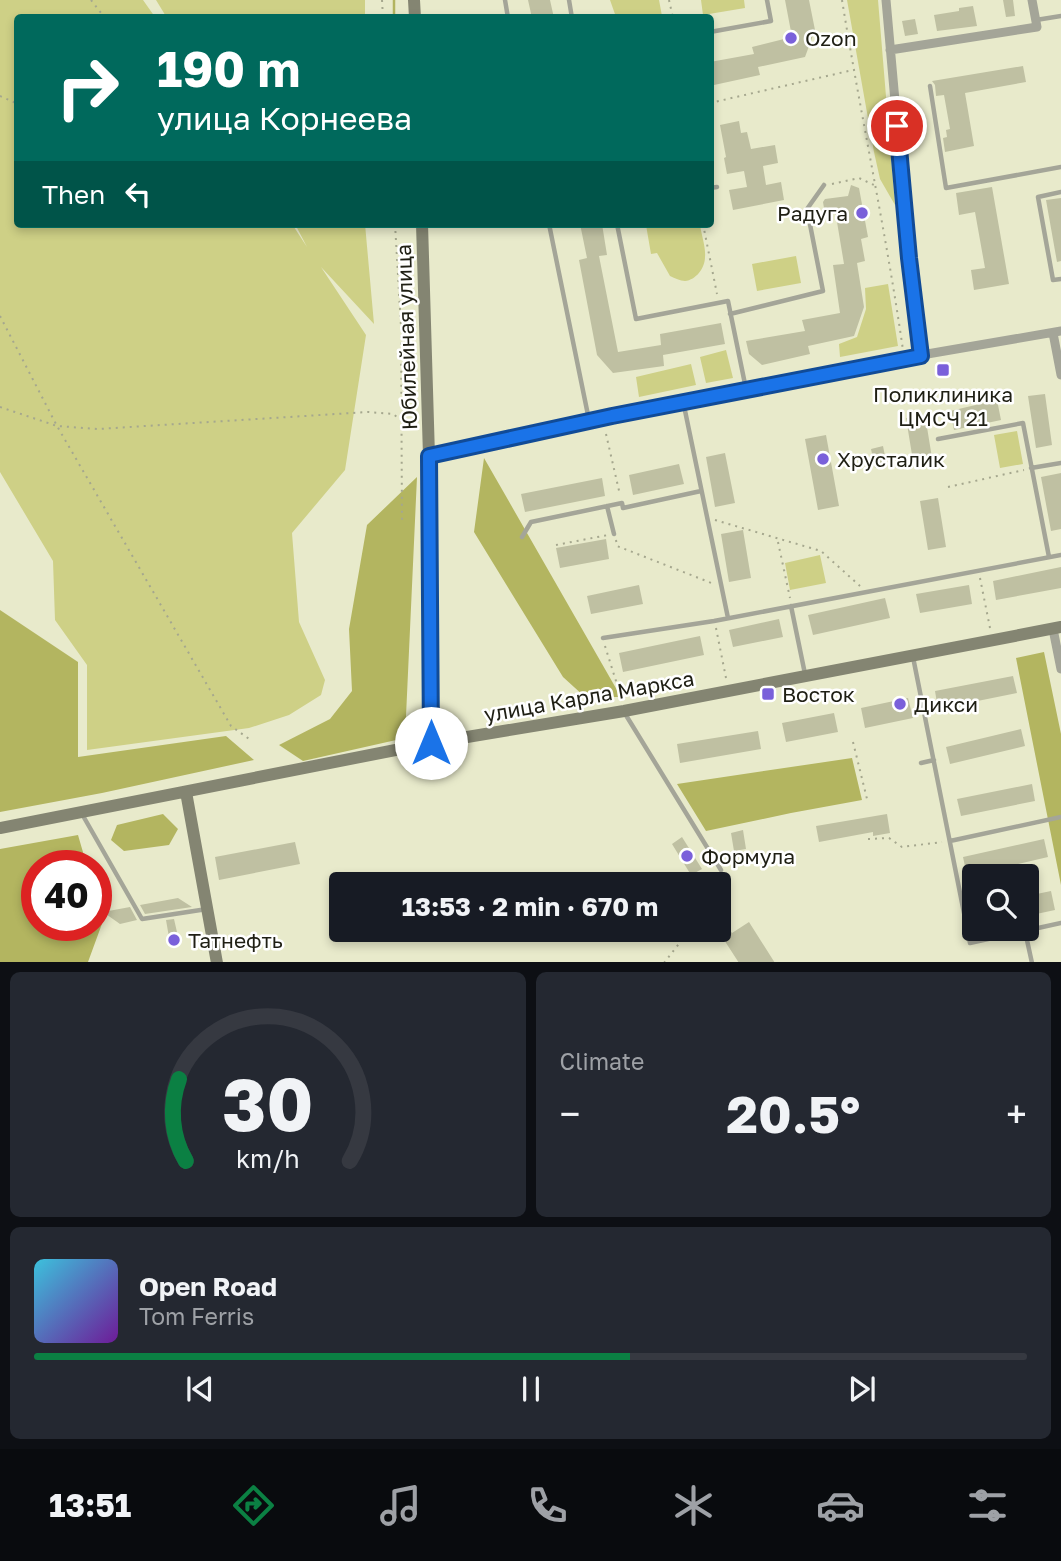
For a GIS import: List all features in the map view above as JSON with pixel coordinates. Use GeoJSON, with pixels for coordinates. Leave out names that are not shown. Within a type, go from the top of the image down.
{"type":"FeatureCollection","features":[{"type":"Feature","properties":{"kind":"main road","name":"Юбилейная улица"},"geometry":{"type":"LineString","coordinates":[[422,228],[429,456],[431,743]]}},
{"type":"Feature","properties":{"kind":"main road","name":"улица Карла Маркса"},"geometry":{"type":"LineString","coordinates":[[0,828],[431,743],[624,711],[1057,628]]}},
{"type":"Feature","properties":{"kind":"main road"},"geometry":{"type":"LineString","coordinates":[[186,792],[217,962]]}},
{"type":"Feature","properties":{"kind":"street"},"geometry":{"type":"LineString","coordinates":[[886,0],[909,258],[921,356]]}},
{"type":"Feature","properties":{"kind":"street"},"geometry":{"type":"LineString","coordinates":[[890,50],[1036,24],[1032,0]]}},
{"type":"Feature","properties":{"kind":"street"},"geometry":{"type":"LineString","coordinates":[[429,456],[683,401],[1057,332],[1061,375]]}},
{"type":"Feature","properties":{"kind":"street"},"geometry":{"type":"LineString","coordinates":[[1057,628],[1061,669]]}},
{"type":"Feature","properties":{"kind":"lane"},"geometry":{"type":"LineString","coordinates":[[714,31],[771,21],[767,0]]}},
{"type":"Feature","properties":{"kind":"lane"},"geometry":{"type":"LineString","coordinates":[[1036,24],[1061,16]]}},
{"type":"Feature","properties":{"kind":"lane"},"geometry":{"type":"LineString","coordinates":[[930,86],[946,188],[1061,167]]}},
{"type":"Feature","properties":{"kind":"lane"},"geometry":{"type":"LineString","coordinates":[[730,314],[823,291],[807,209],[824,185]]}},
{"type":"Feature","properties":{"kind":"lane"},"geometry":{"type":"LineString","coordinates":[[1061,192],[1038,197],[1053,280],[1061,279]]}},
{"type":"Feature","properties":{"kind":"lane"},"geometry":{"type":"LineString","coordinates":[[550,228],[589,421]]}},
{"type":"Feature","properties":{"kind":"lane"},"geometry":{"type":"LineString","coordinates":[[618,228],[636,319],[728,301],[746,389]]}},
{"type":"Feature","properties":{"kind":"lane"},"geometry":{"type":"LineString","coordinates":[[683,401],[728,618]]}},
{"type":"Feature","properties":{"kind":"lane"},"geometry":{"type":"LineString","coordinates":[[938,439],[1023,423],[1049,557]]}},
{"type":"Feature","properties":{"kind":"lane"},"geometry":{"type":"LineString","coordinates":[[1031,468],[1061,463]]}},
{"type":"Feature","properties":{"kind":"lane"},"geometry":{"type":"LineString","coordinates":[[522,537],[531,522],[622,503],[623,508],[701,491]]}},
{"type":"Feature","properties":{"kind":"lane"},"geometry":{"type":"LineString","coordinates":[[607,506],[614,534]]}},
{"type":"Feature","properties":{"kind":"lane"},"geometry":{"type":"LineString","coordinates":[[603,638],[714,621],[1061,555]]}},
{"type":"Feature","properties":{"kind":"lane"},"geometry":{"type":"LineString","coordinates":[[791,606],[805,677]]}},
{"type":"Feature","properties":{"kind":"lane"},"geometry":{"type":"LineString","coordinates":[[912,655],[962,902]]}},
{"type":"Feature","properties":{"kind":"lane"},"geometry":{"type":"LineString","coordinates":[[624,711],[721,870]]}},
{"type":"Feature","properties":{"kind":"lane"},"geometry":{"type":"LineString","coordinates":[[921,763],[934,760]]}},
{"type":"Feature","properties":{"kind":"lane"},"geometry":{"type":"LineString","coordinates":[[82,813],[142,919],[208,909]]}},
{"type":"Feature","properties":{"kind":"lane"},"geometry":{"type":"LineString","coordinates":[[950,841],[1061,817]]}},
{"type":"Feature","properties":{"kind":"lane"},"geometry":{"type":"LineString","coordinates":[[1039,928],[1061,923]]}},
{"type":"Feature","properties":{"kind":"lane"},"geometry":{"type":"LineString","coordinates":[[1027,941],[1032,962]]}},
{"type":"Feature","properties":{"kind":"path"},"geometry":{"type":"LineString","coordinates":[[91,0],[102,14]]}},
{"type":"Feature","properties":{"kind":"path"},"geometry":{"type":"LineString","coordinates":[[842,0],[903,351]]}},
{"type":"Feature","properties":{"kind":"path"},"geometry":{"type":"LineString","coordinates":[[714,102],[853,70]]}},
{"type":"Feature","properties":{"kind":"path"},"geometry":{"type":"LineString","coordinates":[[824,185],[859,178],[876,186]]}},
{"type":"Feature","properties":{"kind":"path"},"geometry":{"type":"LineString","coordinates":[[395,228],[401,326],[402,523]]}},
{"type":"Feature","properties":{"kind":"path"},"geometry":{"type":"LineString","coordinates":[[704,228],[719,302]]}},
{"type":"Feature","properties":{"kind":"path"},"geometry":{"type":"LineString","coordinates":[[0,316],[57,426],[231,726],[252,741]]}},
{"type":"Feature","properties":{"kind":"path"},"geometry":{"type":"LineString","coordinates":[[0,407],[57,426],[98,429],[368,412],[393,414],[401,420]]}},
{"type":"Feature","properties":{"kind":"path"},"geometry":{"type":"LineString","coordinates":[[606,434],[622,503]]}},
{"type":"Feature","properties":{"kind":"path"},"geometry":{"type":"LineString","coordinates":[[948,486],[1031,468]]}},
{"type":"Feature","properties":{"kind":"path"},"geometry":{"type":"LineString","coordinates":[[706,518],[821,551],[866,592]]}},
{"type":"Feature","properties":{"kind":"path"},"geometry":{"type":"LineString","coordinates":[[556,545],[614,534],[617,546],[721,587]]}},
{"type":"Feature","properties":{"kind":"path"},"geometry":{"type":"LineString","coordinates":[[778,540],[791,606]]}},
{"type":"Feature","properties":{"kind":"path"},"geometry":{"type":"LineString","coordinates":[[978,570],[990,628]]}},
{"type":"Feature","properties":{"kind":"path"},"geometry":{"type":"LineString","coordinates":[[714,621],[726,678]]}},
{"type":"Feature","properties":{"kind":"path"},"geometry":{"type":"LineString","coordinates":[[603,638],[621,697]]}},
{"type":"Feature","properties":{"kind":"path"},"geometry":{"type":"LineString","coordinates":[[853,742],[868,803]]}},
{"type":"Feature","properties":{"kind":"path"},"geometry":{"type":"LineString","coordinates":[[868,839],[889,838],[902,848],[950,841]]}},
{"type":"Feature","properties":{"kind":"path"},"geometry":{"type":"LineString","coordinates":[[712,872],[717,862]]}},
{"type":"Feature","properties":{"kind":"path"},"geometry":{"type":"LineString","coordinates":[[664,962],[680,942]]}},
{"type":"Feature","properties":{"kind":"green space"},"geometry":{"type":"Polygon","coordinates":[[[0,0],[143,0],[153,14],[14,14],[14,228],[295,228],[307,247],[297,228],[365,228],[374,324],[321,267],[366,335],[345,470],[292,533],[299,622],[325,680],[321,695],[289,715],[249,728],[87,750],[87,665],[55,620],[53,561],[0,472],[0,0]]]}},
{"type":"Feature","properties":{"kind":"green space"},"geometry":{"type":"Polygon","coordinates":[[[156,0],[365,0],[365,14],[165,14],[156,0]]]}},
{"type":"Feature","properties":{"kind":"green space"},"geometry":{"type":"Polygon","coordinates":[[[610,0],[659,0],[662,14],[615,14],[610,0]]]}},
{"type":"Feature","properties":{"kind":"green space"},"geometry":{"type":"Polygon","coordinates":[[[701,0],[744,0],[745,8],[703,14],[701,0]]]}},
{"type":"Feature","properties":{"kind":"green space"},"geometry":{"type":"Polygon","coordinates":[[[847,0],[878,0],[895,205],[880,179],[847,0]]]}},
{"type":"Feature","properties":{"kind":"green space"},"geometry":{"type":"Polygon","coordinates":[[[647,228],[701,228],[705,257],[699,273],[689,280],[670,276],[657,253],[651,254],[647,228]]]}},
{"type":"Feature","properties":{"kind":"green space"},"geometry":{"type":"Polygon","coordinates":[[[796,256],[801,283],[757,291],[752,264],[796,256]]]}},
{"type":"Feature","properties":{"kind":"green space"},"geometry":{"type":"Polygon","coordinates":[[[888,284],[898,346],[840,357],[839,344],[857,337],[866,309],[865,288],[888,284]]]}},
{"type":"Feature","properties":{"kind":"green space"},"geometry":{"type":"Polygon","coordinates":[[[726,350],[733,378],[706,383],[700,357],[726,350]]]}},
{"type":"Feature","properties":{"kind":"green space"},"geometry":{"type":"Polygon","coordinates":[[[691,364],[696,385],[639,397],[636,377],[691,364]]]}},
{"type":"Feature","properties":{"kind":"green space"},"geometry":{"type":"Polygon","coordinates":[[[1017,431],[1023,464],[1000,468],[994,435],[1017,431]]]}},
{"type":"Feature","properties":{"kind":"green space"},"geometry":{"type":"Polygon","coordinates":[[[820,555],[826,583],[790,590],[785,563],[820,555]]]}},
{"type":"Feature","properties":{"kind":"shaded area"},"geometry":{"type":"Polygon","coordinates":[[[484,458],[621,697],[585,697],[563,677],[474,532],[484,458]]]}},
{"type":"Feature","properties":{"kind":"shaded area"},"geometry":{"type":"Polygon","coordinates":[[[417,477],[405,738],[303,761],[279,745],[330,719],[352,691],[349,629],[367,525],[417,477]]]}},
{"type":"Feature","properties":{"kind":"shaded area"},"geometry":{"type":"Polygon","coordinates":[[[0,610],[78,662],[78,757],[226,736],[254,760],[0,812],[0,610]]]}},
{"type":"Feature","properties":{"kind":"shaded area"},"geometry":{"type":"Polygon","coordinates":[[[1044,652],[1061,734],[1061,885],[1016,658],[1044,652]]]}},
{"type":"Feature","properties":{"kind":"shaded area"},"geometry":{"type":"Polygon","coordinates":[[[852,758],[862,800],[706,831],[677,784],[852,758]]]}},
{"type":"Feature","properties":{"kind":"shaded area"},"geometry":{"type":"Polygon","coordinates":[[[163,814],[178,829],[169,845],[124,851],[111,840],[117,825],[163,814]]]}},
{"type":"Feature","properties":{"kind":"shaded area"},"geometry":{"type":"Polygon","coordinates":[[[78,835],[82,850],[21,850],[21,941],[96,941],[88,962],[0,962],[0,849],[78,835]]]}},
{"type":"Feature","properties":{"kind":"building"},"geometry":{"type":"Polygon","coordinates":[[[528,0],[550,0],[553,14],[531,14],[528,0]]]}},
{"type":"Feature","properties":{"kind":"building"},"geometry":{"type":"Polygon","coordinates":[[[785,0],[809,0],[815,30],[805,57],[758,67],[760,75],[714,85],[714,61],[754,54],[752,47],[792,37],[785,0]]]}},
{"type":"Feature","properties":{"kind":"building"},"geometry":{"type":"Polygon","coordinates":[[[1003,0],[1013,0],[1015,16],[1006,17],[1003,0]]]}},
{"type":"Feature","properties":{"kind":"building"},"geometry":{"type":"Polygon","coordinates":[[[973,6],[977,26],[937,31],[934,15],[973,6]]]}},
{"type":"Feature","properties":{"kind":"building"},"geometry":{"type":"Polygon","coordinates":[[[915,19],[918,34],[905,36],[902,21],[915,19]]]}},
{"type":"Feature","properties":{"kind":"building"},"geometry":{"type":"Polygon","coordinates":[[[1023,66],[1026,82],[965,93],[974,146],[945,152],[943,138],[947,137],[946,130],[950,129],[944,95],[936,96],[932,81],[1023,66]]]}},
{"type":"Feature","properties":{"kind":"building"},"geometry":{"type":"Polygon","coordinates":[[[739,121],[741,133],[747,132],[751,149],[775,145],[778,163],[763,166],[766,185],[781,182],[784,200],[733,210],[729,190],[747,187],[744,171],[727,174],[720,125],[739,121]]]}},
{"type":"Feature","properties":{"kind":"building"},"geometry":{"type":"Polygon","coordinates":[[[851,185],[859,188],[868,237],[861,239],[865,261],[857,263],[864,307],[854,336],[808,346],[810,354],[762,365],[749,354],[746,341],[805,331],[802,320],[840,313],[833,265],[844,264],[835,210],[824,208],[823,202],[825,199],[848,196],[851,185]]]}},
{"type":"Feature","properties":{"kind":"building"},"geometry":{"type":"Polygon","coordinates":[[[992,187],[1009,284],[974,290],[971,270],[985,268],[975,212],[959,215],[956,193],[992,187]]]}},
{"type":"Feature","properties":{"kind":"building"},"geometry":{"type":"Polygon","coordinates":[[[1061,198],[1061,261],[1057,262],[1046,200],[1061,198]]]}},
{"type":"Feature","properties":{"kind":"building"},"geometry":{"type":"Polygon","coordinates":[[[581,228],[603,228],[607,255],[599,256],[618,352],[661,345],[660,334],[721,323],[725,344],[663,355],[664,366],[613,373],[597,355],[579,260],[587,258],[581,228]]]}},
{"type":"Feature","properties":{"kind":"building"},"geometry":{"type":"Polygon","coordinates":[[[1045,394],[1052,445],[1036,448],[1028,396],[1045,394]]]}},
{"type":"Feature","properties":{"kind":"building"},"geometry":{"type":"Polygon","coordinates":[[[997,400],[1001,420],[954,430],[950,411],[997,400]]]}},
{"type":"Feature","properties":{"kind":"building"},"geometry":{"type":"Polygon","coordinates":[[[925,415],[933,464],[914,467],[906,418],[925,415]]]}},
{"type":"Feature","properties":{"kind":"building"},"geometry":{"type":"Polygon","coordinates":[[[826,435],[839,506],[818,510],[805,439],[826,435]]]}},
{"type":"Feature","properties":{"kind":"building"},"geometry":{"type":"Polygon","coordinates":[[[883,446],[887,466],[875,468],[871,449],[883,446]]]}},
{"type":"Feature","properties":{"kind":"building"},"geometry":{"type":"Polygon","coordinates":[[[725,453],[735,503],[715,507],[706,457],[725,453]]]}},
{"type":"Feature","properties":{"kind":"building"},"geometry":{"type":"Polygon","coordinates":[[[679,464],[684,484],[633,495],[629,475],[679,464]]]}},
{"type":"Feature","properties":{"kind":"building"},"geometry":{"type":"Polygon","coordinates":[[[1061,473],[1061,529],[1051,531],[1041,477],[1061,473]]]}},
{"type":"Feature","properties":{"kind":"building"},"geometry":{"type":"Polygon","coordinates":[[[602,478],[605,496],[525,512],[521,494],[602,478]]]}},
{"type":"Feature","properties":{"kind":"building"},"geometry":{"type":"Polygon","coordinates":[[[938,498],[946,547],[928,550],[920,501],[938,498]]]}},
{"type":"Feature","properties":{"kind":"building"},"geometry":{"type":"Polygon","coordinates":[[[743,530],[751,578],[729,582],[721,534],[743,530]]]}},
{"type":"Feature","properties":{"kind":"building"},"geometry":{"type":"Polygon","coordinates":[[[606,539],[609,559],[560,568],[556,548],[606,539]]]}},
{"type":"Feature","properties":{"kind":"building"},"geometry":{"type":"Polygon","coordinates":[[[1061,567],[1061,588],[996,600],[993,581],[1061,567]]]}},
{"type":"Feature","properties":{"kind":"building"},"geometry":{"type":"Polygon","coordinates":[[[639,585],[643,604],[591,614],[587,596],[639,585]]]}},
{"type":"Feature","properties":{"kind":"building"},"geometry":{"type":"Polygon","coordinates":[[[969,585],[972,604],[920,613],[916,594],[969,585]]]}},
{"type":"Feature","properties":{"kind":"building"},"geometry":{"type":"Polygon","coordinates":[[[885,598],[890,618],[813,635],[808,615],[885,598]]]}},
{"type":"Feature","properties":{"kind":"building"},"geometry":{"type":"Polygon","coordinates":[[[779,619],[783,637],[733,647],[729,630],[779,619]]]}},
{"type":"Feature","properties":{"kind":"building"},"geometry":{"type":"Polygon","coordinates":[[[700,636],[704,655],[623,672],[619,653],[700,636]]]}},
{"type":"Feature","properties":{"kind":"building"},"geometry":{"type":"Polygon","coordinates":[[[1013,676],[1017,693],[938,709],[935,691],[1013,676]]]}},
{"type":"Feature","properties":{"kind":"building"},"geometry":{"type":"Polygon","coordinates":[[[908,698],[913,718],[865,728],[861,708],[908,698]]]}},
{"type":"Feature","properties":{"kind":"building"},"geometry":{"type":"Polygon","coordinates":[[[834,713],[838,732],[786,742],[782,723],[834,713]]]}},
{"type":"Feature","properties":{"kind":"building"},"geometry":{"type":"Polygon","coordinates":[[[1021,729],[1025,746],[950,764],[946,747],[1021,729]]]}},
{"type":"Feature","properties":{"kind":"building"},"geometry":{"type":"Polygon","coordinates":[[[758,731],[761,749],[680,763],[677,744],[758,731]]]}},
{"type":"Feature","properties":{"kind":"building"},"geometry":{"type":"Polygon","coordinates":[[[1032,784],[1035,801],[961,816],[957,799],[1032,784]]]}},
{"type":"Feature","properties":{"kind":"building"},"geometry":{"type":"Polygon","coordinates":[[[887,814],[890,833],[873,836],[873,832],[819,842],[816,826],[887,814]]]}},
{"type":"Feature","properties":{"kind":"building"},"geometry":{"type":"Polygon","coordinates":[[[743,830],[746,849],[734,851],[731,833],[743,830]]]}},
{"type":"Feature","properties":{"kind":"building","name":"Формула"},"geometry":{"type":"Polygon","coordinates":[[[682,837],[702,869],[689,872],[672,844],[682,837]]]}},
{"type":"Feature","properties":{"kind":"building"},"geometry":{"type":"Polygon","coordinates":[[[1044,839],[1048,857],[1018,864],[964,864],[963,857],[1044,839]]]}},
{"type":"Feature","properties":{"kind":"building"},"geometry":{"type":"Polygon","coordinates":[[[295,842],[300,864],[219,880],[215,857],[295,842]]]}},
{"type":"Feature","properties":{"kind":"building"},"geometry":{"type":"Polygon","coordinates":[[[1051,891],[1055,910],[1039,913],[1039,894],[1051,891]]]}},
{"type":"Feature","properties":{"kind":"building"},"geometry":{"type":"Polygon","coordinates":[[[178,898],[192,907],[145,914],[140,905],[178,898]]]}},
{"type":"Feature","properties":{"kind":"building"},"geometry":{"type":"Polygon","coordinates":[[[130,907],[137,920],[120,924],[112,918],[112,910],[130,907]]]}},
{"type":"Feature","properties":{"kind":"building"},"geometry":{"type":"Polygon","coordinates":[[[174,919],[179,941],[170,943],[166,920],[174,919]]]}},
{"type":"Feature","properties":{"kind":"building"},"geometry":{"type":"Polygon","coordinates":[[[749,922],[774,962],[738,962],[725,942],[731,942],[731,932],[749,922]]]}},
{"type":"Feature","properties":{"kind":"waterway"},"geometry":{"type":"LineString","coordinates":[[394,0],[394,14]]}},
{"type":"Feature","properties":{"kind":"place","name":"Ozon"},"geometry":{"type":"Point","coordinates":[791,38]}},
{"type":"Feature","properties":{"kind":"place","name":"Радуга"},"geometry":{"type":"Point","coordinates":[862,213]}},
{"type":"Feature","properties":{"kind":"place","name":"Поликлиника ЦМСЧ 21"},"geometry":{"type":"Point","coordinates":[943,370]}},
{"type":"Feature","properties":{"kind":"place","name":"Хрусталик"},"geometry":{"type":"Point","coordinates":[823,459]}},
{"type":"Feature","properties":{"kind":"place","name":"Восток"},"geometry":{"type":"Point","coordinates":[768,694]}},
{"type":"Feature","properties":{"kind":"place","name":"Дикси"},"geometry":{"type":"Point","coordinates":[900,704]}},
{"type":"Feature","properties":{"kind":"place","name":"Формула"},"geometry":{"type":"Point","coordinates":[687,856]}},
{"type":"Feature","properties":{"kind":"place","name":"Татнефть"},"geometry":{"type":"Point","coordinates":[174,940]}},
{"type":"Feature","properties":{"kind":"route"},"geometry":{"type":"LineString","coordinates":[[431,743],[429,456],[612,416],[921,356],[897,126]]}}]}
